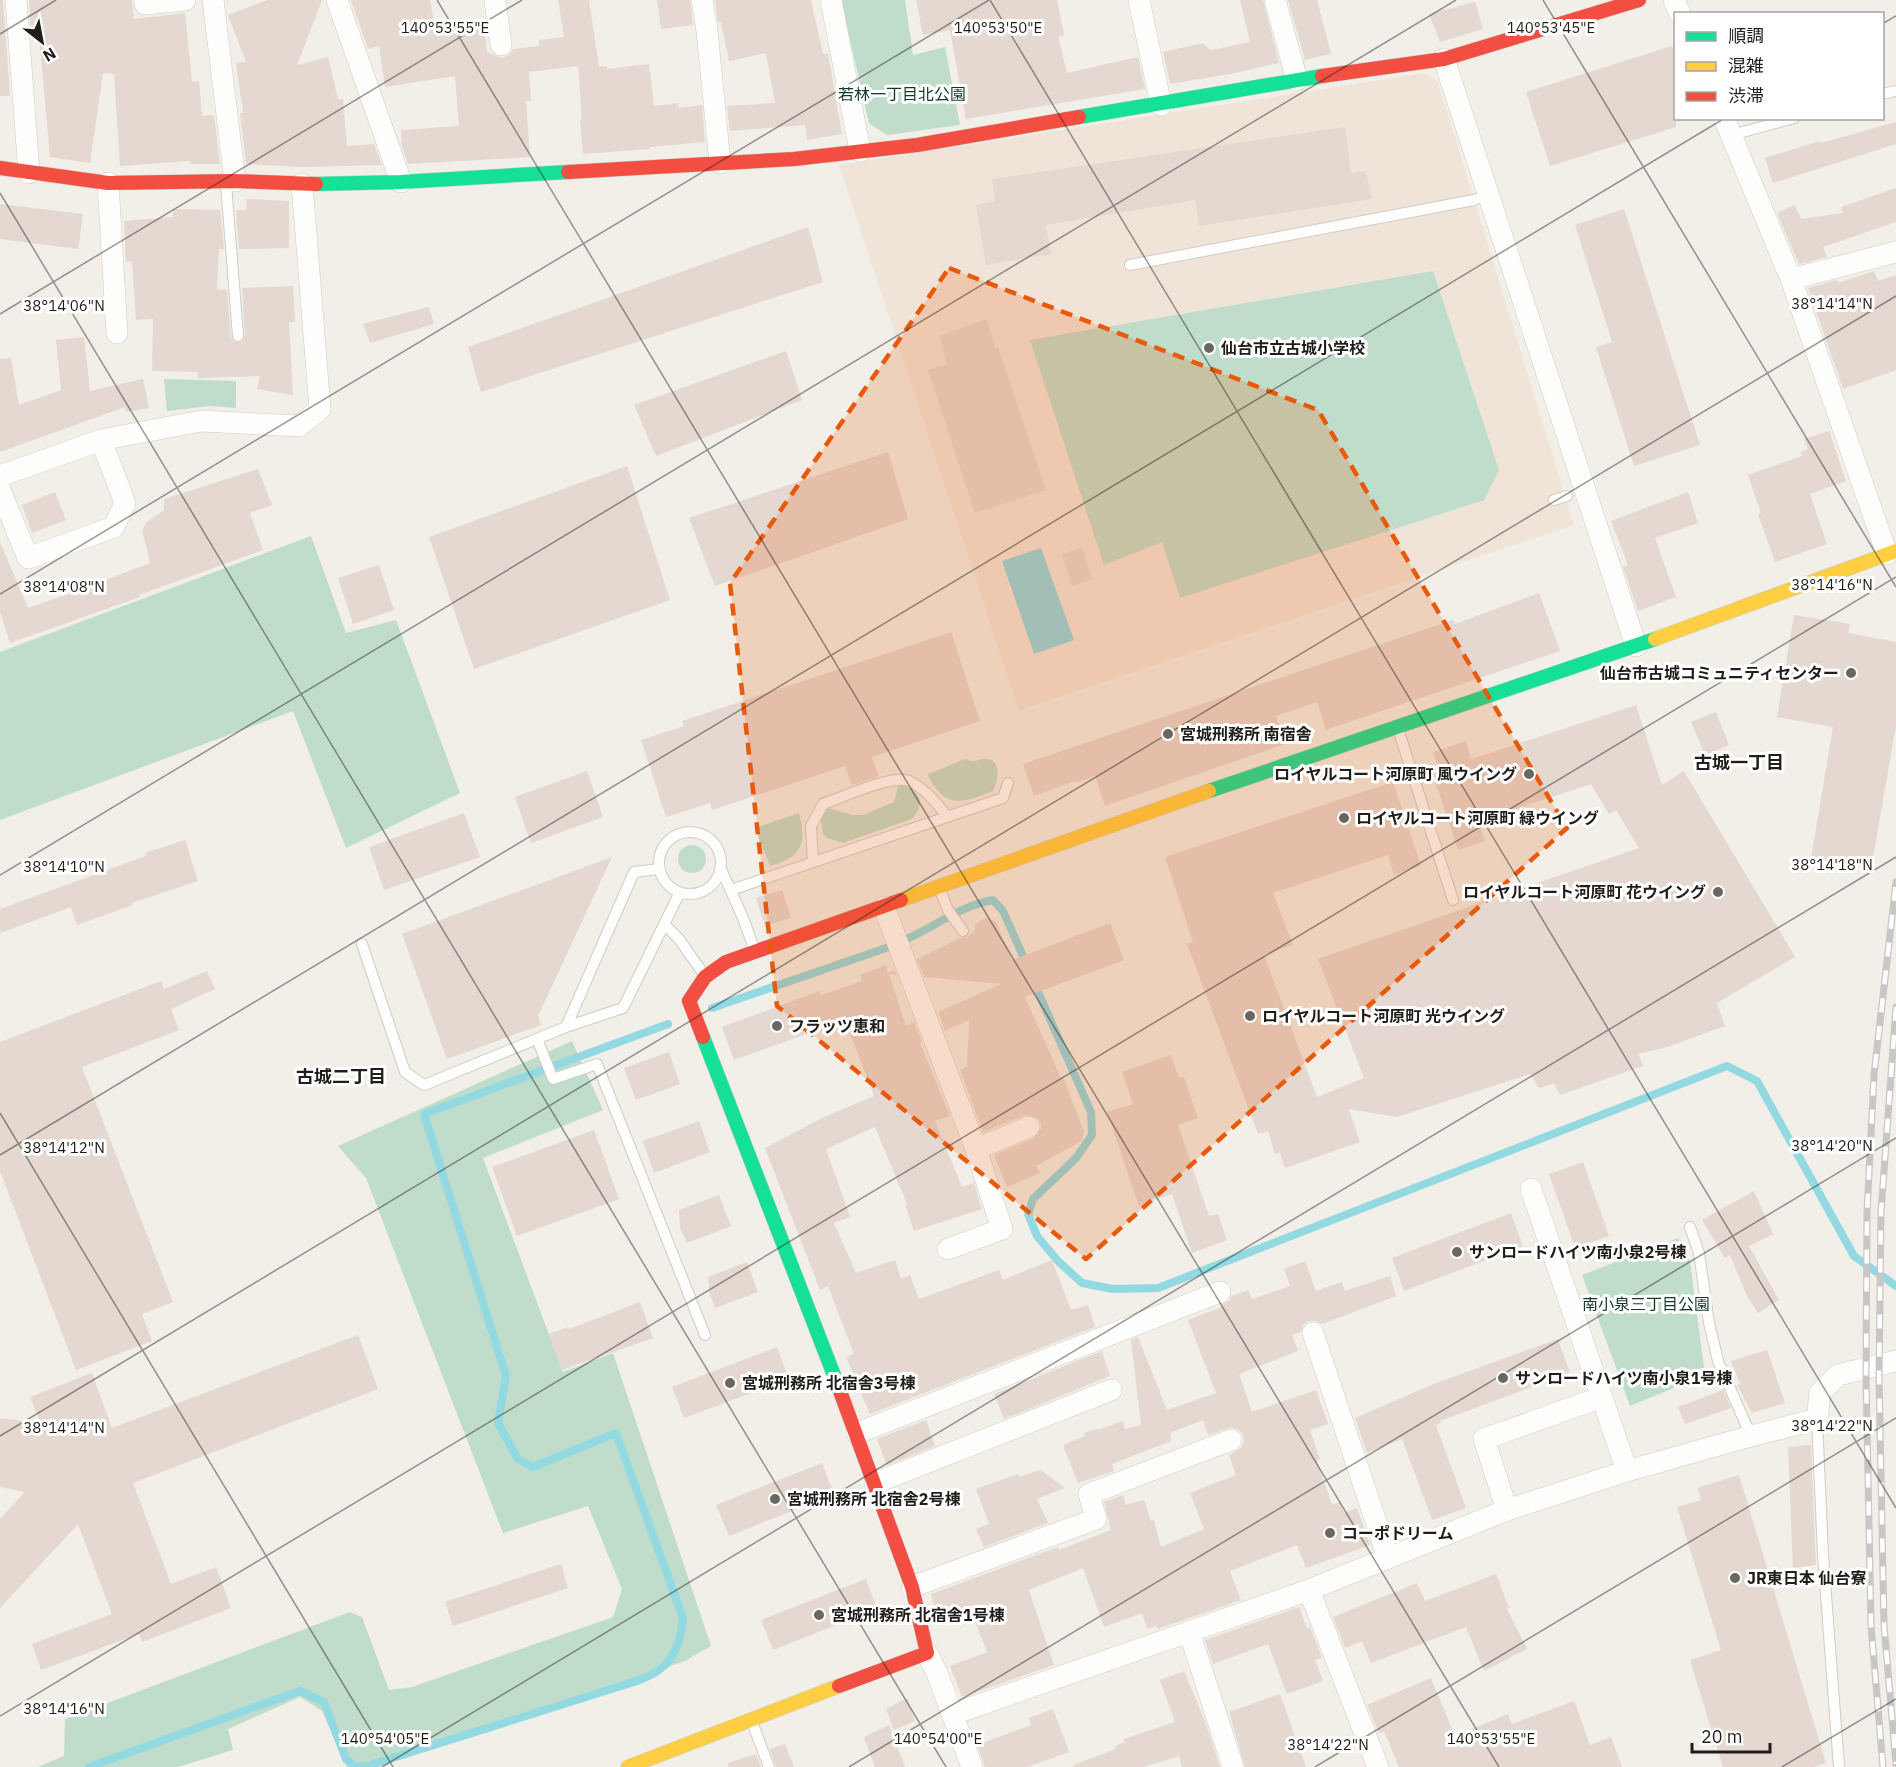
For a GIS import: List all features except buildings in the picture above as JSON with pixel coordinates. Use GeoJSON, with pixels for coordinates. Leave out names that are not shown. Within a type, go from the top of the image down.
{"type":"FeatureCollection","features":[{"type":"Feature","properties":{"kind":"street"},"geometry":{"type":"LineString","coordinates":[[16,0],[29,173]]}},
{"type":"Feature","properties":{"kind":"street"},"geometry":{"type":"LineString","coordinates":[[145,0],[145,4],[185,0]]}},
{"type":"Feature","properties":{"kind":"street"},"geometry":{"type":"LineString","coordinates":[[213,0],[230,181]]}},
{"type":"Feature","properties":{"kind":"street"},"geometry":{"type":"LineString","coordinates":[[337,0],[401,182]]}},
{"type":"Feature","properties":{"kind":"street"},"geometry":{"type":"LineString","coordinates":[[495,0],[501,45]]}},
{"type":"Feature","properties":{"kind":"street"},"geometry":{"type":"LineString","coordinates":[[702,0],[720,163]]}},
{"type":"Feature","properties":{"kind":"street"},"geometry":{"type":"LineString","coordinates":[[831,0],[860,151]]}},
{"type":"Feature","properties":{"kind":"street"},"geometry":{"type":"LineString","coordinates":[[1139,0],[1161,105]]}},
{"type":"Feature","properties":{"kind":"street"},"geometry":{"type":"LineString","coordinates":[[1275,0],[1297,80]]}},
{"type":"Feature","properties":{"kind":"street"},"geometry":{"type":"LineString","coordinates":[[0,168],[108,183],[230,181],[302,184],[401,182],[794,159],[917,145],[1297,80],[1444,59],[1639,0]]}},
{"type":"Feature","properties":{"kind":"street"},"geometry":{"type":"LineString","coordinates":[[1444,59],[1636,646]]}},
{"type":"Feature","properties":{"kind":"street"},"geometry":{"type":"LineString","coordinates":[[972,1767],[937,1673],[927,1653],[912,1587],[875,1483],[689,1001],[705,976],[726,962],[1295,760],[1636,646],[1892,552],[1791,279],[1728,127]]}},
{"type":"Feature","properties":{"kind":"street"},"geometry":{"type":"LineString","coordinates":[[108,183],[117,333]]}},
{"type":"Feature","properties":{"kind":"street"},"geometry":{"type":"LineString","coordinates":[[0,476],[101,440],[201,421],[299,426],[320,409],[302,184]]}},
{"type":"Feature","properties":{"kind":"street"},"geometry":{"type":"LineString","coordinates":[[1791,279],[1896,252]]}},
{"type":"Feature","properties":{"kind":"street"},"geometry":{"type":"LineString","coordinates":[[0,490],[28,558],[114,527],[125,504],[101,440]]}},
{"type":"Feature","properties":{"kind":"street"},"geometry":{"type":"LineString","coordinates":[[884,907],[976,1149],[1002,1229],[948,1249]]}},
{"type":"Feature","properties":{"kind":"street"},"geometry":{"type":"LineString","coordinates":[[976,1149],[1029,1127]]}},
{"type":"Feature","properties":{"kind":"street"},"geometry":{"type":"LineString","coordinates":[[1531,1189],[1627,1471]]}},
{"type":"Feature","properties":{"kind":"street"},"geometry":{"type":"LineString","coordinates":[[856,1433],[1220,1292]]}},
{"type":"Feature","properties":{"kind":"street"},"geometry":{"type":"LineString","coordinates":[[1313,1333],[1388,1558]]}},
{"type":"Feature","properties":{"kind":"street"},"geometry":{"type":"LineString","coordinates":[[953,1714],[1309,1590],[1507,1510],[1627,1471],[1817,1419],[1820,1393],[1838,1375],[1896,1361]]}},
{"type":"Feature","properties":{"kind":"street"},"geometry":{"type":"LineString","coordinates":[[875,1483],[1111,1390]]}},
{"type":"Feature","properties":{"kind":"street"},"geometry":{"type":"LineString","coordinates":[[1507,1510],[1484,1439],[1602,1397]]}},
{"type":"Feature","properties":{"kind":"street"},"geometry":{"type":"LineString","coordinates":[[912,1587],[1096,1519],[1089,1494],[1231,1440]]}},
{"type":"Feature","properties":{"kind":"street"},"geometry":{"type":"LineString","coordinates":[[1309,1590],[1378,1767]]}},
{"type":"Feature","properties":{"kind":"street"},"geometry":{"type":"LineString","coordinates":[[1189,1630],[1233,1767]]}},
{"type":"Feature","properties":{"kind":"street"},"geometry":{"type":"LineString","coordinates":[[628,1767],[927,1653]]}},
{"type":"Feature","properties":{"kind":"lane"},"geometry":{"type":"LineString","coordinates":[[1728,127],[1779,120]]}},
{"type":"Feature","properties":{"kind":"lane"},"geometry":{"type":"LineString","coordinates":[[230,181],[238,336]]}},
{"type":"Feature","properties":{"kind":"lane"},"geometry":{"type":"LineString","coordinates":[[1130,265],[1474,200],[1488,194]]}},
{"type":"Feature","properties":{"kind":"lane"},"geometry":{"type":"LineString","coordinates":[[1554,500],[1567,496]]}},
{"type":"Feature","properties":{"kind":"lane"},"geometry":{"type":"LineString","coordinates":[[1397,726],[1453,900]]}},
{"type":"Feature","properties":{"kind":"lane"},"geometry":{"type":"LineString","coordinates":[[813,862],[811,826],[823,804],[885,781],[908,780],[927,794],[948,817]]}},
{"type":"Feature","properties":{"kind":"lane"},"geometry":{"type":"LineString","coordinates":[[731,891],[1003,798],[1008,783]]}},
{"type":"Feature","properties":{"kind":"lane"},"geometry":{"type":"LineString","coordinates":[[687,831],[697,832],[714,842],[722,860],[721,869],[717,879],[710,887],[690,894],[670,887],[663,879],[659,869],[659,858],[669,840],[687,831]]}},
{"type":"Feature","properties":{"kind":"lane"},"geometry":{"type":"LineString","coordinates":[[566,1027],[634,872],[659,869]]}},
{"type":"Feature","properties":{"kind":"lane"},"geometry":{"type":"LineString","coordinates":[[721,869],[755,952]]}},
{"type":"Feature","properties":{"kind":"lane"},"geometry":{"type":"LineString","coordinates":[[939,888],[948,910],[960,928]]}},
{"type":"Feature","properties":{"kind":"lane"},"geometry":{"type":"LineString","coordinates":[[362,944],[405,1072],[424,1085],[566,1027],[623,1008],[680,892]]}},
{"type":"Feature","properties":{"kind":"lane"},"geometry":{"type":"LineString","coordinates":[[664,924],[679,939],[705,976]]}},
{"type":"Feature","properties":{"kind":"lane"},"geometry":{"type":"LineString","coordinates":[[537,1039],[553,1079],[597,1064],[705,1335]]}},
{"type":"Feature","properties":{"kind":"lane"},"geometry":{"type":"LineString","coordinates":[[1690,1227],[1699,1253],[1709,1323],[1718,1361],[1751,1436]]}},
{"type":"Feature","properties":{"kind":"lane"},"geometry":{"type":"LineString","coordinates":[[1817,1419],[1823,1556],[1839,1767]]}},
{"type":"Feature","properties":{"kind":"lane"},"geometry":{"type":"LineString","coordinates":[[751,1719],[768,1767]]}},
{"type":"Feature","properties":{"kind":"highlighted area"},"geometry":{"type":"Polygon","coordinates":[[[949,268],[1318,410],[1567,828],[1086,1259],[777,1006],[730,583],[949,268]]]}},
{"type":"Feature","properties":{"kind":"shaded area","name":"仙台市立古城小学校"},"geometry":{"type":"Polygon","coordinates":[[[1425,73],[1438,82],[1574,525],[1019,710],[839,165],[1425,73]]]}},
{"type":"Feature","properties":{"kind":"green space","name":"若林一丁目北公園"},"geometry":{"type":"Polygon","coordinates":[[[841,0],[905,0],[913,55],[945,47],[960,125],[887,135],[869,123],[841,0]]]}},
{"type":"Feature","properties":{"kind":"green space"},"geometry":{"type":"Polygon","coordinates":[[[1433,271],[1499,470],[1484,500],[1180,598],[1162,542],[1104,565],[1030,340],[1433,271]]]}},
{"type":"Feature","properties":{"kind":"green space"},"geometry":{"type":"Polygon","coordinates":[[[164,379],[236,381],[236,408],[210,406],[167,411],[164,379]]]}},
{"type":"Feature","properties":{"kind":"green space"},"geometry":{"type":"Polygon","coordinates":[[[311,536],[346,633],[396,620],[460,793],[346,848],[293,711],[0,820],[0,652],[311,536]]]}},
{"type":"Feature","properties":{"kind":"green space"},"geometry":{"type":"Polygon","coordinates":[[[965,759],[974,761],[985,759],[995,763],[998,771],[995,787],[993,791],[971,799],[951,800],[938,791],[928,774],[965,759]]]}},
{"type":"Feature","properties":{"kind":"green space"},"geometry":{"type":"Polygon","coordinates":[[[901,785],[913,791],[919,798],[919,808],[912,819],[843,843],[827,838],[823,834],[821,820],[828,808],[853,815],[863,815],[894,802],[898,787],[901,785]]]}},
{"type":"Feature","properties":{"kind":"green space"},"geometry":{"type":"Polygon","coordinates":[[[799,813],[802,834],[800,848],[789,858],[770,866],[755,828],[799,813]]]}},
{"type":"Feature","properties":{"kind":"green space"},"geometry":{"type":"Polygon","coordinates":[[[692,845],[702,849],[706,859],[702,869],[692,873],[682,869],[678,859],[682,849],[692,845]]]}},
{"type":"Feature","properties":{"kind":"green space"},"geometry":{"type":"Polygon","coordinates":[[[572,1041],[603,1110],[483,1158],[563,1372],[613,1353],[711,1646],[685,1661],[378,1767],[347,1767],[322,1711],[300,1697],[228,1729],[233,1750],[178,1767],[38,1767],[64,1756],[65,1719],[350,1612],[362,1617],[389,1690],[412,1687],[613,1617],[622,1589],[588,1506],[503,1533],[366,1178],[338,1146],[572,1041]]]}},
{"type":"Feature","properties":{"kind":"green space","name":"南小泉三丁目公園"},"geometry":{"type":"Polygon","coordinates":[[[1678,1238],[1690,1261],[1705,1375],[1630,1406],[1582,1275],[1678,1238]]]}},
{"type":"Feature","properties":{"kind":"water"},"geometry":{"type":"Polygon","coordinates":[[[1041,548],[1074,640],[1034,654],[1002,561],[1041,548]]]}},
{"type":"Feature","properties":{"kind":"waterway"},"geometry":{"type":"LineString","coordinates":[[907,939],[971,906],[993,900],[1003,911],[1027,965]]}},
{"type":"Feature","properties":{"kind":"waterway"},"geometry":{"type":"LineString","coordinates":[[712,1008],[889,947]]}},
{"type":"Feature","properties":{"kind":"waterway"},"geometry":{"type":"LineString","coordinates":[[1035,985],[1091,1112],[1092,1135],[1076,1158],[1033,1199],[1028,1214],[1037,1236],[1058,1261],[1082,1283],[1113,1289],[1158,1288],[1727,1066],[1757,1081],[1854,1256],[1896,1286]]}},
{"type":"Feature","properties":{"kind":"waterway"},"geometry":{"type":"LineString","coordinates":[[89,1767],[300,1691],[324,1702],[346,1759],[356,1767],[367,1766],[637,1681],[657,1672],[670,1660],[679,1640],[683,1618],[616,1433],[533,1467],[518,1459],[498,1423],[506,1376],[424,1114],[668,1024]]}},
{"type":"Feature","properties":{"kind":"railway"},"geometry":{"type":"LineString","coordinates":[[1883,1767],[1871,1626],[1866,1377],[1867,1212],[1874,1075],[1896,882]]}},
{"type":"Feature","properties":{"kind":"railway"},"geometry":{"type":"LineString","coordinates":[[1896,1007],[1881,1212],[1879,1376],[1884,1625],[1896,1764]]}},
{"type":"Feature","properties":{"kind":"traffic: fast"},"geometry":{"type":"LineString","coordinates":[[1079,117],[1322,76]]}},
{"type":"Feature","properties":{"kind":"traffic: fast"},"geometry":{"type":"LineString","coordinates":[[316,184],[401,182],[568,172]]}},
{"type":"Feature","properties":{"kind":"traffic: fast"},"geometry":{"type":"LineString","coordinates":[[1209,791],[1655,639]]}},
{"type":"Feature","properties":{"kind":"traffic: fast"},"geometry":{"type":"LineString","coordinates":[[703,1037],[837,1383]]}},
{"type":"Feature","properties":{"kind":"traffic: slow"},"geometry":{"type":"LineString","coordinates":[[1655,639],[1896,551]]}},
{"type":"Feature","properties":{"kind":"traffic: slow"},"geometry":{"type":"LineString","coordinates":[[901,900],[1209,791]]}},
{"type":"Feature","properties":{"kind":"traffic: slow"},"geometry":{"type":"LineString","coordinates":[[628,1767],[839,1686]]}},
{"type":"Feature","properties":{"kind":"traffic: jam"},"geometry":{"type":"LineString","coordinates":[[1322,76],[1444,59],[1639,0]]}},
{"type":"Feature","properties":{"kind":"traffic: jam"},"geometry":{"type":"LineString","coordinates":[[568,172],[794,159],[917,145],[1079,117]]}},
{"type":"Feature","properties":{"kind":"traffic: jam"},"geometry":{"type":"LineString","coordinates":[[0,168],[108,183],[235,181],[316,184]]}},
{"type":"Feature","properties":{"kind":"traffic: jam"},"geometry":{"type":"LineString","coordinates":[[703,1037],[689,1001],[705,977],[726,962],[901,900]]}},
{"type":"Feature","properties":{"kind":"traffic: jam"},"geometry":{"type":"LineString","coordinates":[[837,1383],[912,1587],[927,1653],[839,1686]]}},
{"type":"Feature","properties":{"kind":"place","name":"仙台市立古城小学校"},"geometry":{"type":"Point","coordinates":[1209,348]}},
{"type":"Feature","properties":{"kind":"place","name":"仙台市古城コミュニティセンター"},"geometry":{"type":"Point","coordinates":[1851,673]}},
{"type":"Feature","properties":{"kind":"place","name":"宮城刑務所 南宿舎"},"geometry":{"type":"Point","coordinates":[1168,734]}},
{"type":"Feature","properties":{"kind":"place","name":"ロイヤルコート河原町 風ウイング"},"geometry":{"type":"Point","coordinates":[1529,774]}},
{"type":"Feature","properties":{"kind":"place","name":"ロイヤルコート河原町 緑ウイング"},"geometry":{"type":"Point","coordinates":[1344,818]}},
{"type":"Feature","properties":{"kind":"place","name":"ロイヤルコート河原町 花ウイング"},"geometry":{"type":"Point","coordinates":[1718,892]}},
{"type":"Feature","properties":{"kind":"place","name":"ロイヤルコート河原町 光ウイング"},"geometry":{"type":"Point","coordinates":[1250,1016]}},
{"type":"Feature","properties":{"kind":"place","name":"フラッツ恵和"},"geometry":{"type":"Point","coordinates":[777,1026]}},
{"type":"Feature","properties":{"kind":"place","name":"サンロードハイツ南小泉2号棟"},"geometry":{"type":"Point","coordinates":[1457,1252]}},
{"type":"Feature","properties":{"kind":"place","name":"サンロードハイツ南小泉1号棟"},"geometry":{"type":"Point","coordinates":[1503,1378]}},
{"type":"Feature","properties":{"kind":"place","name":"宮城刑務所 北宿舎3号棟"},"geometry":{"type":"Point","coordinates":[730,1383]}},
{"type":"Feature","properties":{"kind":"place","name":"宮城刑務所 北宿舎2号棟"},"geometry":{"type":"Point","coordinates":[775,1499]}},
{"type":"Feature","properties":{"kind":"place","name":"コーポドリーム"},"geometry":{"type":"Point","coordinates":[1330,1533]}},
{"type":"Feature","properties":{"kind":"place","name":"JR東日本 仙台寮"},"geometry":{"type":"Point","coordinates":[1735,1578]}},
{"type":"Feature","properties":{"kind":"place","name":"宮城刑務所 北宿舎1号棟"},"geometry":{"type":"Point","coordinates":[819,1615]}},
{"type":"Feature","properties":{"kind":"district","name":"古城一丁目"},"geometry":{"type":"Point","coordinates":[1739,763]}},
{"type":"Feature","properties":{"kind":"district","name":"古城二丁目"},"geometry":{"type":"Point","coordinates":[341,1077]}}]}
